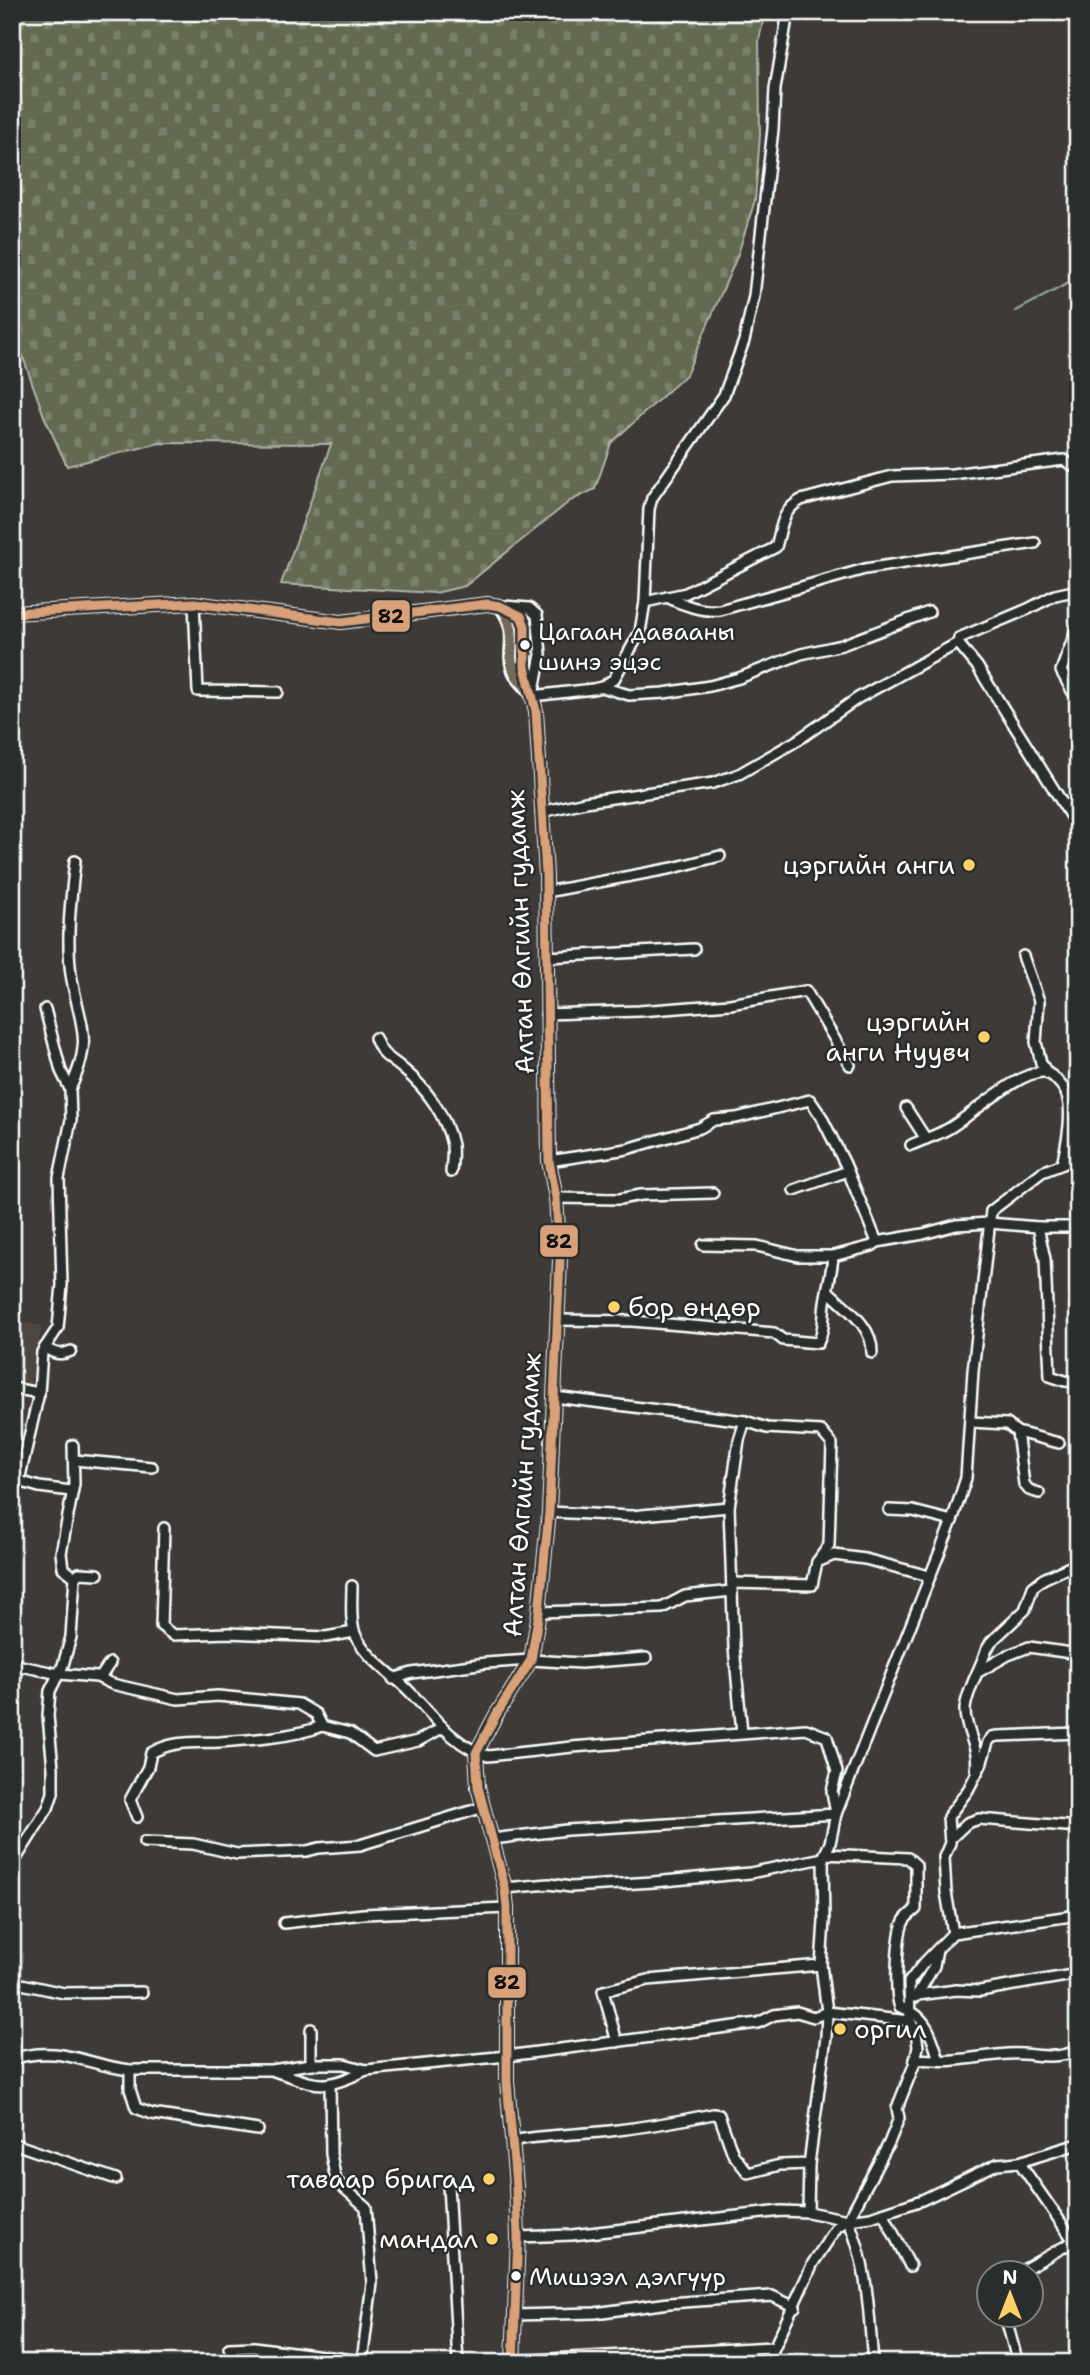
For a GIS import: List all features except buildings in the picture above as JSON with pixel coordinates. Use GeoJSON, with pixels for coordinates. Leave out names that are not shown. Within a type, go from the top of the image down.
{"type":"FeatureCollection","features":[{"type":"Feature","properties":{"kind":"main road"},"geometry":{"type":"LineString","coordinates":[[12,613],[194,603],[341,622],[487,604],[499,606]]}},
{"type":"Feature","properties":{"kind":"main road","name":"Алтан Өлгийн гудамж"},"geometry":{"type":"LineString","coordinates":[[476,1753],[531,1660],[539,1612],[549,1512],[560,1260],[556,1198],[549,1161],[546,892],[536,711],[533,696],[514,671],[513,629],[510,619],[499,606]]}},
{"type":"Feature","properties":{"kind":"main road"},"geometry":{"type":"LineString","coordinates":[[476,1753],[478,1787],[505,1888],[507,1908],[507,2056],[518,2237],[513,2362]]}},
{"type":"Feature","properties":{"kind":"street"},"geometry":{"type":"LineString","coordinates":[[602,687],[614,679],[640,632],[645,602],[649,509],[652,498],[724,395],[744,341],[754,296],[775,89],[788,12]]}},
{"type":"Feature","properties":{"kind":"street"},"geometry":{"type":"LineString","coordinates":[[645,602],[687,593],[776,547],[781,520],[793,505],[801,500],[892,476],[952,474],[1064,460],[1078,469]]}},
{"type":"Feature","properties":{"kind":"street"},"geometry":{"type":"LineString","coordinates":[[667,597],[686,605],[720,610],[865,569],[1035,543]]}},
{"type":"Feature","properties":{"kind":"street"},"geometry":{"type":"LineString","coordinates":[[541,812],[585,802],[713,783],[739,774],[798,740],[858,698],[958,643],[959,638],[1016,615],[1055,595],[1078,590]]}},
{"type":"Feature","properties":{"kind":"street"},"geometry":{"type":"LineString","coordinates":[[194,603],[198,691],[278,692]]}},
{"type":"Feature","properties":{"kind":"street"},"geometry":{"type":"LineString","coordinates":[[499,606],[529,608],[537,615],[541,654],[533,696],[602,687],[629,695],[664,693],[710,685],[738,678],[801,654],[842,645],[929,612]]}},
{"type":"Feature","properties":{"kind":"street"},"geometry":{"type":"LineString","coordinates":[[1078,625],[1061,671],[1072,691],[1078,695]]}},
{"type":"Feature","properties":{"kind":"street"},"geometry":{"type":"LineString","coordinates":[[958,643],[977,666],[1078,828]]}},
{"type":"Feature","properties":{"kind":"street"},"geometry":{"type":"LineString","coordinates":[[546,892],[673,868],[720,856]]}},
{"type":"Feature","properties":{"kind":"street"},"geometry":{"type":"LineString","coordinates":[[71,1491],[39,1487],[19,1481],[39,1393],[42,1352],[58,1328],[62,1284],[59,1178],[71,1120],[70,1089],[84,1051],[82,1020],[71,974],[69,915],[75,861]]}},
{"type":"Feature","properties":{"kind":"street"},"geometry":{"type":"LineString","coordinates":[[547,957],[694,949]]}},
{"type":"Feature","properties":{"kind":"street"},"geometry":{"type":"LineString","coordinates":[[1023,956],[1038,1001],[1036,1042],[1041,1063],[1048,1074]]}},
{"type":"Feature","properties":{"kind":"street"},"geometry":{"type":"LineString","coordinates":[[547,1014],[730,1004],[806,991],[850,1065]]}},
{"type":"Feature","properties":{"kind":"street"},"geometry":{"type":"LineString","coordinates":[[45,1009],[61,1071],[70,1089]]}},
{"type":"Feature","properties":{"kind":"street"},"geometry":{"type":"LineString","coordinates":[[374,1038],[381,1053],[427,1091],[452,1146],[452,1172]]}},
{"type":"Feature","properties":{"kind":"street"},"geometry":{"type":"LineString","coordinates":[[911,1145],[947,1129],[1026,1076],[1044,1072],[1054,1076],[1065,1088],[1069,1106],[1070,1123],[1062,1164]]}},
{"type":"Feature","properties":{"kind":"street"},"geometry":{"type":"LineString","coordinates":[[549,1161],[626,1149],[700,1128],[714,1120],[737,1118],[810,1100],[821,1116],[848,1171],[877,1242]]}},
{"type":"Feature","properties":{"kind":"street"},"geometry":{"type":"LineString","coordinates":[[906,1108],[926,1139]]}},
{"type":"Feature","properties":{"kind":"street"},"geometry":{"type":"LineString","coordinates":[[808,2212],[809,2164],[825,2054],[827,2012],[821,1965],[824,1856],[830,1843],[836,1814],[952,1521],[966,1478],[973,1371],[991,1211],[1042,1172],[1078,1157]]}},
{"type":"Feature","properties":{"kind":"street"},"geometry":{"type":"LineString","coordinates":[[794,1189],[848,1171]]}},
{"type":"Feature","properties":{"kind":"street"},"geometry":{"type":"LineString","coordinates":[[556,1198],[620,1199],[641,1195],[713,1193]]}},
{"type":"Feature","properties":{"kind":"street"},"geometry":{"type":"LineString","coordinates":[[703,1245],[757,1246],[798,1256],[833,1256],[872,1246],[877,1242],[956,1225],[989,1223],[1078,1227]]}},
{"type":"Feature","properties":{"kind":"street"},"geometry":{"type":"LineString","coordinates":[[1038,1227],[1045,1259],[1050,1376],[1065,1381],[1078,1381]]}},
{"type":"Feature","properties":{"kind":"street"},"geometry":{"type":"LineString","coordinates":[[557,1320],[632,1321],[774,1333],[783,1340],[818,1343],[823,1332],[833,1256]]}},
{"type":"Feature","properties":{"kind":"street"},"geometry":{"type":"LineString","coordinates":[[828,1291],[861,1322],[872,1339],[872,1353]]}},
{"type":"Feature","properties":{"kind":"street"},"geometry":{"type":"LineString","coordinates":[[45,1347],[52,1353],[71,1351]]}},
{"type":"Feature","properties":{"kind":"street"},"geometry":{"type":"LineString","coordinates":[[12,1388],[39,1393]]}},
{"type":"Feature","properties":{"kind":"street"},"geometry":{"type":"LineString","coordinates":[[539,1612],[662,1608],[685,1596],[732,1587],[812,1585],[817,1562],[829,1545],[832,1444],[821,1431],[767,1428],[745,1421],[555,1397]]}},
{"type":"Feature","properties":{"kind":"street"},"geometry":{"type":"LineString","coordinates":[[742,1733],[734,1647],[729,1507],[739,1440],[745,1421]]}},
{"type":"Feature","properties":{"kind":"street"},"geometry":{"type":"LineString","coordinates":[[970,1422],[1000,1422],[1017,1432],[1059,1443]]}},
{"type":"Feature","properties":{"kind":"street"},"geometry":{"type":"LineString","coordinates":[[1017,1432],[1024,1484],[1029,1490],[1039,1493]]}},
{"type":"Feature","properties":{"kind":"street"},"geometry":{"type":"LineString","coordinates":[[73,1445],[74,1484],[61,1553],[63,1569],[75,1577]]}},
{"type":"Feature","properties":{"kind":"street"},"geometry":{"type":"LineString","coordinates":[[74,1460],[152,1467]]}},
{"type":"Feature","properties":{"kind":"street"},"geometry":{"type":"LineString","coordinates":[[549,1512],[631,1516],[729,1507]]}},
{"type":"Feature","properties":{"kind":"street"},"geometry":{"type":"LineString","coordinates":[[889,1510],[914,1511],[952,1521]]}},
{"type":"Feature","properties":{"kind":"street"},"geometry":{"type":"LineString","coordinates":[[164,1528],[161,1626],[167,1633],[292,1634],[326,1637],[354,1632]]}},
{"type":"Feature","properties":{"kind":"street"},"geometry":{"type":"LineString","coordinates":[[817,1562],[834,1555],[865,1559],[929,1576]]}},
{"type":"Feature","properties":{"kind":"street"},"geometry":{"type":"LineString","coordinates":[[975,1774],[977,1764],[965,1707],[990,1642],[1024,1610],[1033,1587],[1043,1579],[1078,1563]]}},
{"type":"Feature","properties":{"kind":"street"},"geometry":{"type":"LineString","coordinates":[[12,1866],[48,1808],[53,1793],[48,1716],[50,1691],[59,1674],[71,1637],[75,1577],[79,1573],[99,1574]]}},
{"type":"Feature","properties":{"kind":"street"},"geometry":{"type":"LineString","coordinates":[[352,1586],[354,1632],[373,1660],[410,1692],[442,1728],[476,1753],[488,1756],[572,1746],[806,1729],[827,1737],[837,1772],[832,1791],[836,1814]]}},
{"type":"Feature","properties":{"kind":"street"},"geometry":{"type":"LineString","coordinates":[[980,1671],[1029,1647],[1078,1654]]}},
{"type":"Feature","properties":{"kind":"street"},"geometry":{"type":"LineString","coordinates":[[393,1678],[473,1665],[531,1660],[581,1663],[646,1658]]}},
{"type":"Feature","properties":{"kind":"street"},"geometry":{"type":"LineString","coordinates":[[100,1678],[110,1663]]}},
{"type":"Feature","properties":{"kind":"street"},"geometry":{"type":"LineString","coordinates":[[12,1686],[16,1665],[59,1674],[100,1678],[111,1684],[156,1696],[178,1699],[218,1696],[299,1704],[316,1714],[322,1726]]}},
{"type":"Feature","properties":{"kind":"street"},"geometry":{"type":"LineString","coordinates":[[137,1817],[130,1800],[148,1767],[151,1753],[165,1745],[226,1742],[309,1731],[322,1726],[350,1732],[374,1751],[418,1741],[442,1728]]}},
{"type":"Feature","properties":{"kind":"street"},"geometry":{"type":"LineString","coordinates":[[50,1731],[62,1743]]}},
{"type":"Feature","properties":{"kind":"street"},"geometry":{"type":"LineString","coordinates":[[953,1933],[947,1903],[944,1857],[950,1839],[948,1817],[968,1790],[992,1737],[1078,1733]]}},
{"type":"Feature","properties":{"kind":"street"},"geometry":{"type":"LineString","coordinates":[[144,1842],[193,1844],[237,1854],[339,1848],[372,1841],[484,1807]]}},
{"type":"Feature","properties":{"kind":"street"},"geometry":{"type":"LineString","coordinates":[[492,1839],[554,1831],[836,1814]]}},
{"type":"Feature","properties":{"kind":"street"},"geometry":{"type":"LineString","coordinates":[[950,1839],[967,1823],[979,1819],[1078,1827],[1078,1836]]}},
{"type":"Feature","properties":{"kind":"street"},"geometry":{"type":"LineString","coordinates":[[505,1888],[549,1884],[571,1887],[750,1873],[824,1856],[908,1858],[916,1865],[916,1909],[904,1921],[897,1971],[896,1998],[900,2007],[910,2006],[918,1995],[934,1966],[937,1949]]}},
{"type":"Feature","properties":{"kind":"street"},"geometry":{"type":"LineString","coordinates":[[284,1923],[363,1914],[507,1908]]}},
{"type":"Feature","properties":{"kind":"street"},"geometry":{"type":"LineString","coordinates":[[848,2220],[889,2143],[899,2118],[897,2108],[915,2060],[918,2047],[916,2032],[910,2021],[909,1982],[953,1933],[1078,1915]]}},
{"type":"Feature","properties":{"kind":"street"},"geometry":{"type":"LineString","coordinates":[[617,2042],[603,1991],[648,1980],[821,1965]]}},
{"type":"Feature","properties":{"kind":"street"},"geometry":{"type":"LineString","coordinates":[[918,1995],[957,1990],[980,1992],[1078,1974]]}},
{"type":"Feature","properties":{"kind":"street"},"geometry":{"type":"LineString","coordinates":[[12,1982],[64,1993],[142,1992]]}},
{"type":"Feature","properties":{"kind":"street"},"geometry":{"type":"LineString","coordinates":[[910,2006],[931,2034],[939,2060]]}},
{"type":"Feature","properties":{"kind":"street"},"geometry":{"type":"LineString","coordinates":[[272,2070],[316,2084],[330,2085],[366,2070],[507,2056],[758,2024],[774,2015],[797,2012],[814,2017],[827,2012],[910,2021]]}},
{"type":"Feature","properties":{"kind":"street"},"geometry":{"type":"LineString","coordinates":[[311,2029],[311,2064]]}},
{"type":"Feature","properties":{"kind":"street"},"geometry":{"type":"LineString","coordinates":[[915,2060],[950,2061],[1010,2053],[1043,2057],[1064,2056],[1078,2050]]}},
{"type":"Feature","properties":{"kind":"street"},"geometry":{"type":"LineString","coordinates":[[12,2059],[48,2052],[67,2054],[113,2068],[130,2070],[272,2070],[311,2064],[344,2064],[366,2070]]}},
{"type":"Feature","properties":{"kind":"street"},"geometry":{"type":"LineString","coordinates":[[130,2070],[130,2089],[136,2108],[152,2114],[258,2130]]}},
{"type":"Feature","properties":{"kind":"street"},"geometry":{"type":"LineString","coordinates":[[330,2085],[331,2154],[336,2181],[366,2207],[372,2283],[362,2362]]}},
{"type":"Feature","properties":{"kind":"street"},"geometry":{"type":"LineString","coordinates":[[512,2141],[555,2134],[643,2127],[713,2114],[719,2115],[733,2154],[748,2173],[780,2165],[809,2164]]}},
{"type":"Feature","properties":{"kind":"street"},"geometry":{"type":"LineString","coordinates":[[12,2143],[116,2179]]}},
{"type":"Feature","properties":{"kind":"street"},"geometry":{"type":"LineString","coordinates":[[767,2363],[813,2263],[837,2227],[848,2220],[883,2213],[922,2200],[997,2164],[1019,2162],[1078,2144]]}},
{"type":"Feature","properties":{"kind":"street"},"geometry":{"type":"LineString","coordinates":[[1019,2162],[1076,2243],[1042,2260]]}},
{"type":"Feature","properties":{"kind":"street"},"geometry":{"type":"LineString","coordinates":[[447,2185],[458,2363]]}},
{"type":"Feature","properties":{"kind":"street"},"geometry":{"type":"LineString","coordinates":[[518,2237],[572,2235],[781,2211],[808,2212],[848,2220]]}},
{"type":"Feature","properties":{"kind":"street"},"geometry":{"type":"LineString","coordinates":[[883,2213],[910,2266]]}},
{"type":"Feature","properties":{"kind":"street"},"geometry":{"type":"LineString","coordinates":[[848,2220],[856,2237],[866,2292],[873,2363]]}},
{"type":"Feature","properties":{"kind":"street"},"geometry":{"type":"LineString","coordinates":[[515,2315],[595,2313],[670,2303],[772,2296],[794,2307]]}},
{"type":"Feature","properties":{"kind":"street"},"geometry":{"type":"LineString","coordinates":[[1009,2330],[1018,2363]]}},
{"type":"Feature","properties":{"kind":"street"},"geometry":{"type":"LineString","coordinates":[[229,2348],[254,2347],[376,2363]]}},
{"type":"Feature","properties":{"kind":"street"},"geometry":{"type":"LineString","coordinates":[[476,2363],[774,2347]]}},
{"type":"Feature","properties":{"kind":"shaded area"},"geometry":{"type":"Polygon","coordinates":[[[12,1321],[42,1326],[30,1386],[23,1389],[12,1386],[12,1321]]]}},
{"type":"Feature","properties":{"kind":"green space"},"geometry":{"type":"Polygon","coordinates":[[[12,12],[765,12],[759,40],[760,135],[755,200],[737,257],[686,375],[611,443],[595,489],[570,501],[465,586],[435,593],[281,584],[331,444],[160,443],[67,466],[44,416],[12,326],[12,12]]]}},
{"type":"Feature","properties":{"kind":"waterway"},"geometry":{"type":"LineString","coordinates":[[1016,311],[1078,278]]}},
{"type":"Feature","properties":{"kind":"transit line","name":"82"},"geometry":{"type":"LineString","coordinates":[[12,613],[194,603],[341,622],[487,604],[500,606],[521,616],[525,626],[525,667],[536,711],[546,875],[549,1161],[556,1198],[560,1260],[549,1512],[539,1612],[531,1660],[496,1715],[476,1753],[478,1787],[505,1888],[507,1908],[507,2081],[518,2237],[513,2363]]}},
{"type":"Feature","properties":{"kind":"place","name":"Цагаан давааны шинэ эцэс"},"geometry":{"type":"Point","coordinates":[525,645]}},
{"type":"Feature","properties":{"kind":"place","name":"цэргийн анги"},"geometry":{"type":"Point","coordinates":[969,865]}},
{"type":"Feature","properties":{"kind":"place","name":"цэргийн анги Нуувч"},"geometry":{"type":"Point","coordinates":[984,1037]}},
{"type":"Feature","properties":{"kind":"place","name":"бор өндөр"},"geometry":{"type":"Point","coordinates":[614,1307]}},
{"type":"Feature","properties":{"kind":"place","name":"оргил"},"geometry":{"type":"Point","coordinates":[840,2029]}},
{"type":"Feature","properties":{"kind":"place","name":"таваар бригад"},"geometry":{"type":"Point","coordinates":[489,2179]}},
{"type":"Feature","properties":{"kind":"place","name":"мандал"},"geometry":{"type":"Point","coordinates":[492,2239]}},
{"type":"Feature","properties":{"kind":"place","name":"Мишээл дэлгүүр"},"geometry":{"type":"Point","coordinates":[516,2276]}}]}
